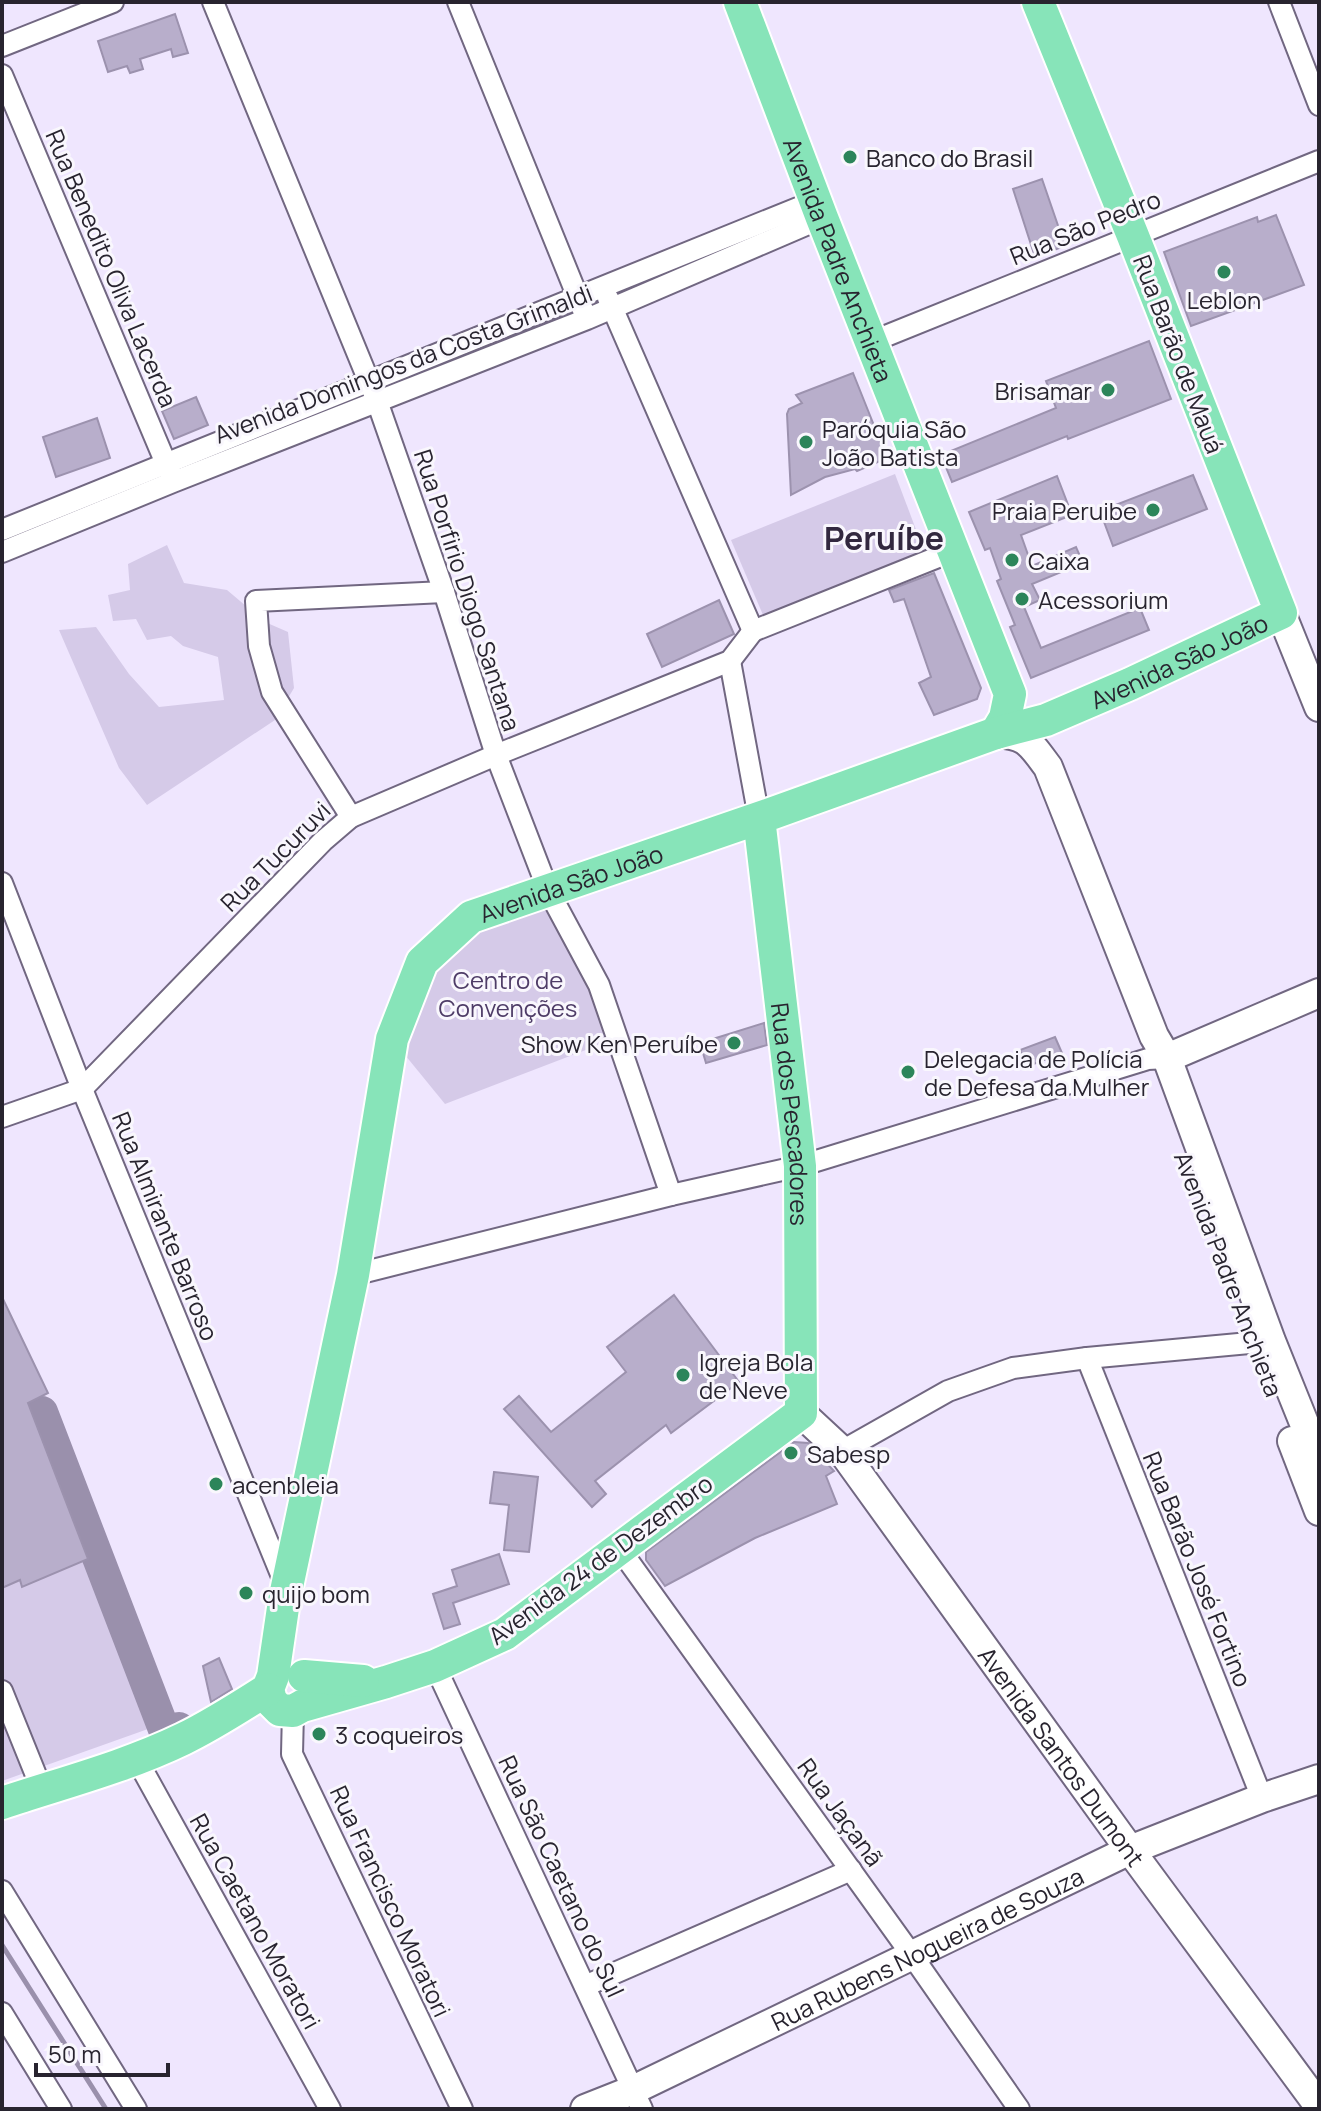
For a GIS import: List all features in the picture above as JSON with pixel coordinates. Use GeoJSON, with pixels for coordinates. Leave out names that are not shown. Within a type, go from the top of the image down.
{"type":"FeatureCollection","features":[{"type":"Feature","properties":{"kind":"main road","name":"Avenida Padre Anchieta"},"geometry":{"type":"LineString","coordinates":[[740,2],[818,209],[1010,694]]}},
{"type":"Feature","properties":{"kind":"main road","name":"Rua Barão de Mauá"},"geometry":{"type":"LineString","coordinates":[[1038,2],[1281,613]]}},
{"type":"Feature","properties":{"kind":"main road","name":"Avenida São João"},"geometry":{"type":"LineString","coordinates":[[289,1692],[285,1594],[353,1275],[392,1039],[422,962],[471,917],[996,733],[1057,715],[1281,613]]}},
{"type":"Feature","properties":{"kind":"main road"},"geometry":{"type":"LineString","coordinates":[[996,733],[1005,718],[1010,694],[1057,715]]}},
{"type":"Feature","properties":{"kind":"main road","name":"Rua dos Pescadores"},"geometry":{"type":"LineString","coordinates":[[759,818],[800,1166],[801,1413]]}},
{"type":"Feature","properties":{"kind":"main road","name":"Avenida 24 de Dezembro"},"geometry":{"type":"LineString","coordinates":[[2,1803],[136,1758],[182,1739],[234,1711],[289,1692],[386,1682],[435,1666],[505,1634],[801,1413]]}},
{"type":"Feature","properties":{"kind":"street"},"geometry":{"type":"LineString","coordinates":[[2,46],[113,2]]}},
{"type":"Feature","properties":{"kind":"street","name":"Rua Porfirio Diogo Santana"},"geometry":{"type":"LineString","coordinates":[[213,2],[369,380],[444,592],[496,755],[548,890],[599,985],[671,1195]]}},
{"type":"Feature","properties":{"kind":"street"},"geometry":{"type":"LineString","coordinates":[[458,2],[587,319]]}},
{"type":"Feature","properties":{"kind":"street"},"geometry":{"type":"LineString","coordinates":[[1279,2],[1319,105]]}},
{"type":"Feature","properties":{"kind":"street","name":"Rua Benedito Oliva Lacerda"},"geometry":{"type":"LineString","coordinates":[[2,75],[169,473]]}},
{"type":"Feature","properties":{"kind":"street","name":"Rua São Pedro"},"geometry":{"type":"LineString","coordinates":[[871,342],[1319,161]]}},
{"type":"Feature","properties":{"kind":"street","name":"Avenida Domingos da Costa Grimaldi"},"geometry":{"type":"LineString","coordinates":[[2,552],[369,380],[604,287],[818,209]]}},
{"type":"Feature","properties":{"kind":"street","name":"Avenida Domingos da Costa Grimaldi"},"geometry":{"type":"LineString","coordinates":[[2,530],[377,401],[587,319],[818,209]]}},
{"type":"Feature","properties":{"kind":"street"},"geometry":{"type":"LineString","coordinates":[[604,287],[753,631]]}},
{"type":"Feature","properties":{"kind":"street"},"geometry":{"type":"LineString","coordinates":[[759,818],[730,661],[753,631],[953,551]]}},
{"type":"Feature","properties":{"kind":"street"},"geometry":{"type":"LineString","coordinates":[[351,817],[272,692],[259,646],[256,601],[444,592]]}},
{"type":"Feature","properties":{"kind":"street","name":"Rua Barão de Mauá"},"geometry":{"type":"LineString","coordinates":[[1281,613],[1319,707]]}},
{"type":"Feature","properties":{"kind":"street","name":"Rua Tucuruvi"},"geometry":{"type":"LineString","coordinates":[[2,1117],[82,1089],[323,841],[351,817],[730,661]]}},
{"type":"Feature","properties":{"kind":"street","name":"Avenida Padre Anchieta"},"geometry":{"type":"LineString","coordinates":[[996,733],[1010,734],[1028,741],[1048,767],[1262,1342],[1311,1446],[1319,1511]]}},
{"type":"Feature","properties":{"kind":"street","name":"Rua Almirante Barroso"},"geometry":{"type":"LineString","coordinates":[[2,883],[285,1594]]}},
{"type":"Feature","properties":{"kind":"street"},"geometry":{"type":"LineString","coordinates":[[353,1275],[800,1166],[1156,1051],[1319,993]]}},
{"type":"Feature","properties":{"kind":"street"},"geometry":{"type":"LineString","coordinates":[[842,1451],[948,1391],[1013,1368],[1262,1342]]}},
{"type":"Feature","properties":{"kind":"street","name":"Rua Barão José Fortino"},"geometry":{"type":"LineString","coordinates":[[1087,1358],[1262,1798]]}},
{"type":"Feature","properties":{"kind":"street","name":"Avenida Santos Dumont"},"geometry":{"type":"LineString","coordinates":[[801,1413],[842,1451],[1319,2106]]}},
{"type":"Feature","properties":{"kind":"street","name":"Rua Jaçanã"},"geometry":{"type":"LineString","coordinates":[[619,1548],[1019,2109]]}},
{"type":"Feature","properties":{"kind":"street","name":"Rua São Caetano do Sul"},"geometry":{"type":"LineString","coordinates":[[435,1666],[638,2099]]}},
{"type":"Feature","properties":{"kind":"street"},"geometry":{"type":"LineString","coordinates":[[2,1691],[42,1790]]}},
{"type":"Feature","properties":{"kind":"street","name":"Rua Francisco Moratori"},"geometry":{"type":"LineString","coordinates":[[289,1692],[292,1754],[462,2109]]}},
{"type":"Feature","properties":{"kind":"street","name":"Rua Caetano Moratori"},"geometry":{"type":"LineString","coordinates":[[136,1758],[330,2109]]}},
{"type":"Feature","properties":{"kind":"street","name":"Rua Rubens Nogueira de Souza"},"geometry":{"type":"LineString","coordinates":[[585,2109],[638,2099],[911,1954],[1130,1850],[1319,1779]]}},
{"type":"Feature","properties":{"kind":"street"},"geometry":{"type":"LineString","coordinates":[[585,1986],[851,1870]]}},
{"type":"Feature","properties":{"kind":"street"},"geometry":{"type":"LineString","coordinates":[[2,1891],[136,2109]]}},
{"type":"Feature","properties":{"kind":"street"},"geometry":{"type":"LineString","coordinates":[[2,2013],[61,2109]]}},
{"type":"Feature","properties":{"kind":"green space"},"geometry":{"type":"Polygon","coordinates":[[[895,474],[926,556],[763,615],[731,540],[895,474]]]}},
{"type":"Feature","properties":{"kind":"green space"},"geometry":{"type":"Polygon","coordinates":[[[167,545],[184,583],[227,590],[265,622],[288,632],[294,688],[275,720],[147,805],[119,768],[59,630],[96,627],[129,674],[159,707],[224,700],[218,657],[183,646],[171,636],[147,640],[136,619],[113,621],[108,595],[130,590],[128,564],[167,545]]]}},
{"type":"Feature","properties":{"kind":"green space","name":"Centro de Convenções"},"geometry":{"type":"Polygon","coordinates":[[[548,890],[617,1038],[445,1104],[392,1039],[422,962],[548,890]]]}},
{"type":"Feature","properties":{"kind":"green space"},"geometry":{"type":"Polygon","coordinates":[[[51,1403],[162,1724],[2,1781],[2,1424],[51,1403]]]}},
{"type":"Feature","properties":{"kind":"building"},"geometry":{"type":"Polygon","coordinates":[[[175,14],[188,53],[173,57],[171,49],[140,59],[143,69],[130,73],[127,66],[108,72],[98,41],[175,14]]]}},
{"type":"Feature","properties":{"kind":"building"},"geometry":{"type":"Polygon","coordinates":[[[1042,179],[1065,246],[1035,257],[1013,189],[1042,179]]]}},
{"type":"Feature","properties":{"kind":"building","name":"Leblon"},"geometry":{"type":"Polygon","coordinates":[[[1276,215],[1304,285],[1191,326],[1164,252],[1257,217],[1258,222],[1276,215]]]}},
{"type":"Feature","properties":{"kind":"building","name":"Brisamar"},"geometry":{"type":"Polygon","coordinates":[[[1149,341],[1171,399],[952,482],[941,455],[1056,408],[1046,381],[1149,341]]]}},
{"type":"Feature","properties":{"kind":"building"},"geometry":{"type":"Polygon","coordinates":[[[853,373],[887,458],[857,471],[825,477],[791,495],[787,414],[789,409],[802,403],[796,395],[853,373]]]}},
{"type":"Feature","properties":{"kind":"building"},"geometry":{"type":"Polygon","coordinates":[[[196,397],[208,425],[174,439],[162,411],[196,397]]]}},
{"type":"Feature","properties":{"kind":"building"},"geometry":{"type":"Polygon","coordinates":[[[97,418],[110,458],[56,477],[43,437],[97,418]]]}},
{"type":"Feature","properties":{"kind":"building","name":"Praia Peruibe"},"geometry":{"type":"Polygon","coordinates":[[[1193,475],[1207,509],[1113,546],[1100,511],[1193,475]]]}},
{"type":"Feature","properties":{"kind":"building"},"geometry":{"type":"Polygon","coordinates":[[[1057,476],[1072,515],[1021,535],[1032,566],[1076,547],[1083,563],[1032,584],[1040,600],[1024,607],[1041,648],[1140,608],[1149,630],[1031,678],[1010,627],[1015,625],[997,581],[1001,579],[990,548],[985,550],[969,512],[1057,476]]]}},
{"type":"Feature","properties":{"kind":"building"},"geometry":{"type":"Polygon","coordinates":[[[934,573],[981,688],[977,699],[934,715],[919,683],[931,677],[904,599],[894,602],[889,590],[934,573]]]}},
{"type":"Feature","properties":{"kind":"building"},"geometry":{"type":"Polygon","coordinates":[[[719,600],[734,634],[662,667],[647,634],[719,600]]]}},
{"type":"Feature","properties":{"kind":"building","name":"Show Ken Peruíbe"},"geometry":{"type":"Polygon","coordinates":[[[764,1023],[767,1045],[706,1063],[700,1043],[764,1023]]]}},
{"type":"Feature","properties":{"kind":"building"},"geometry":{"type":"Polygon","coordinates":[[[1055,1037],[1062,1053],[1026,1067],[1020,1050],[1055,1037]]]}},
{"type":"Feature","properties":{"kind":"building"},"geometry":{"type":"Polygon","coordinates":[[[674,1295],[739,1382],[671,1433],[666,1425],[595,1481],[606,1494],[592,1507],[504,1409],[519,1396],[551,1432],[626,1372],[607,1347],[674,1295]]]}},
{"type":"Feature","properties":{"kind":"building"},"geometry":{"type":"Polygon","coordinates":[[[2,1297],[48,1393],[28,1403],[88,1559],[22,1587],[20,1580],[2,1588],[2,1297]]]}},
{"type":"Feature","properties":{"kind":"building"},"geometry":{"type":"Polygon","coordinates":[[[794,1442],[808,1443],[834,1471],[826,1476],[837,1504],[755,1538],[665,1586],[646,1560],[646,1552],[794,1442]]]}},
{"type":"Feature","properties":{"kind":"building"},"geometry":{"type":"Polygon","coordinates":[[[494,1472],[538,1477],[529,1552],[504,1550],[509,1505],[490,1503],[494,1472]]]}},
{"type":"Feature","properties":{"kind":"building"},"geometry":{"type":"Polygon","coordinates":[[[499,1554],[509,1584],[453,1603],[460,1624],[444,1629],[433,1594],[457,1586],[452,1570],[499,1554]]]}},
{"type":"Feature","properties":{"kind":"building"},"geometry":{"type":"Polygon","coordinates":[[[219,1658],[232,1689],[211,1702],[203,1666],[219,1658]]]}},
{"type":"Feature","properties":{"kind":"waterway"},"geometry":{"type":"LineString","coordinates":[[42,1412],[165,1732],[179,1728]]}},
{"type":"Feature","properties":{"kind":"waterway"},"geometry":{"type":"LineString","coordinates":[[2,1945],[106,2109]]}},
{"type":"Feature","properties":{"kind":"place","name":"Banco do Brasil"},"geometry":{"type":"Point","coordinates":[850,157]}},
{"type":"Feature","properties":{"kind":"place","name":"Leblon"},"geometry":{"type":"Point","coordinates":[1224,272]}},
{"type":"Feature","properties":{"kind":"place","name":"Brisamar"},"geometry":{"type":"Point","coordinates":[1108,390]}},
{"type":"Feature","properties":{"kind":"place","name":"Paróquia São João Batista"},"geometry":{"type":"Point","coordinates":[806,442]}},
{"type":"Feature","properties":{"kind":"place","name":"Praia Peruibe"},"geometry":{"type":"Point","coordinates":[1153,510]}},
{"type":"Feature","properties":{"kind":"place","name":"Caixa"},"geometry":{"type":"Point","coordinates":[1012,560]}},
{"type":"Feature","properties":{"kind":"place","name":"Acessorium"},"geometry":{"type":"Point","coordinates":[1022,599]}},
{"type":"Feature","properties":{"kind":"place","name":"Show Ken Peruíbe"},"geometry":{"type":"Point","coordinates":[734,1043]}},
{"type":"Feature","properties":{"kind":"place","name":"Delegacia de Polícia de Defesa da Mulher"},"geometry":{"type":"Point","coordinates":[908,1072]}},
{"type":"Feature","properties":{"kind":"place","name":"Igreja Bola de Neve"},"geometry":{"type":"Point","coordinates":[683,1375]}},
{"type":"Feature","properties":{"kind":"place","name":"Sabesp"},"geometry":{"type":"Point","coordinates":[791,1453]}},
{"type":"Feature","properties":{"kind":"place","name":"acenbleia"},"geometry":{"type":"Point","coordinates":[216,1484]}},
{"type":"Feature","properties":{"kind":"place","name":"quijo bom"},"geometry":{"type":"Point","coordinates":[246,1593]}},
{"type":"Feature","properties":{"kind":"place","name":"3 coqueiros"},"geometry":{"type":"Point","coordinates":[319,1734]}},
{"type":"Feature","properties":{"kind":"district","name":"Peruíbe"},"geometry":{"type":"Point","coordinates":[884,538]}}]}
